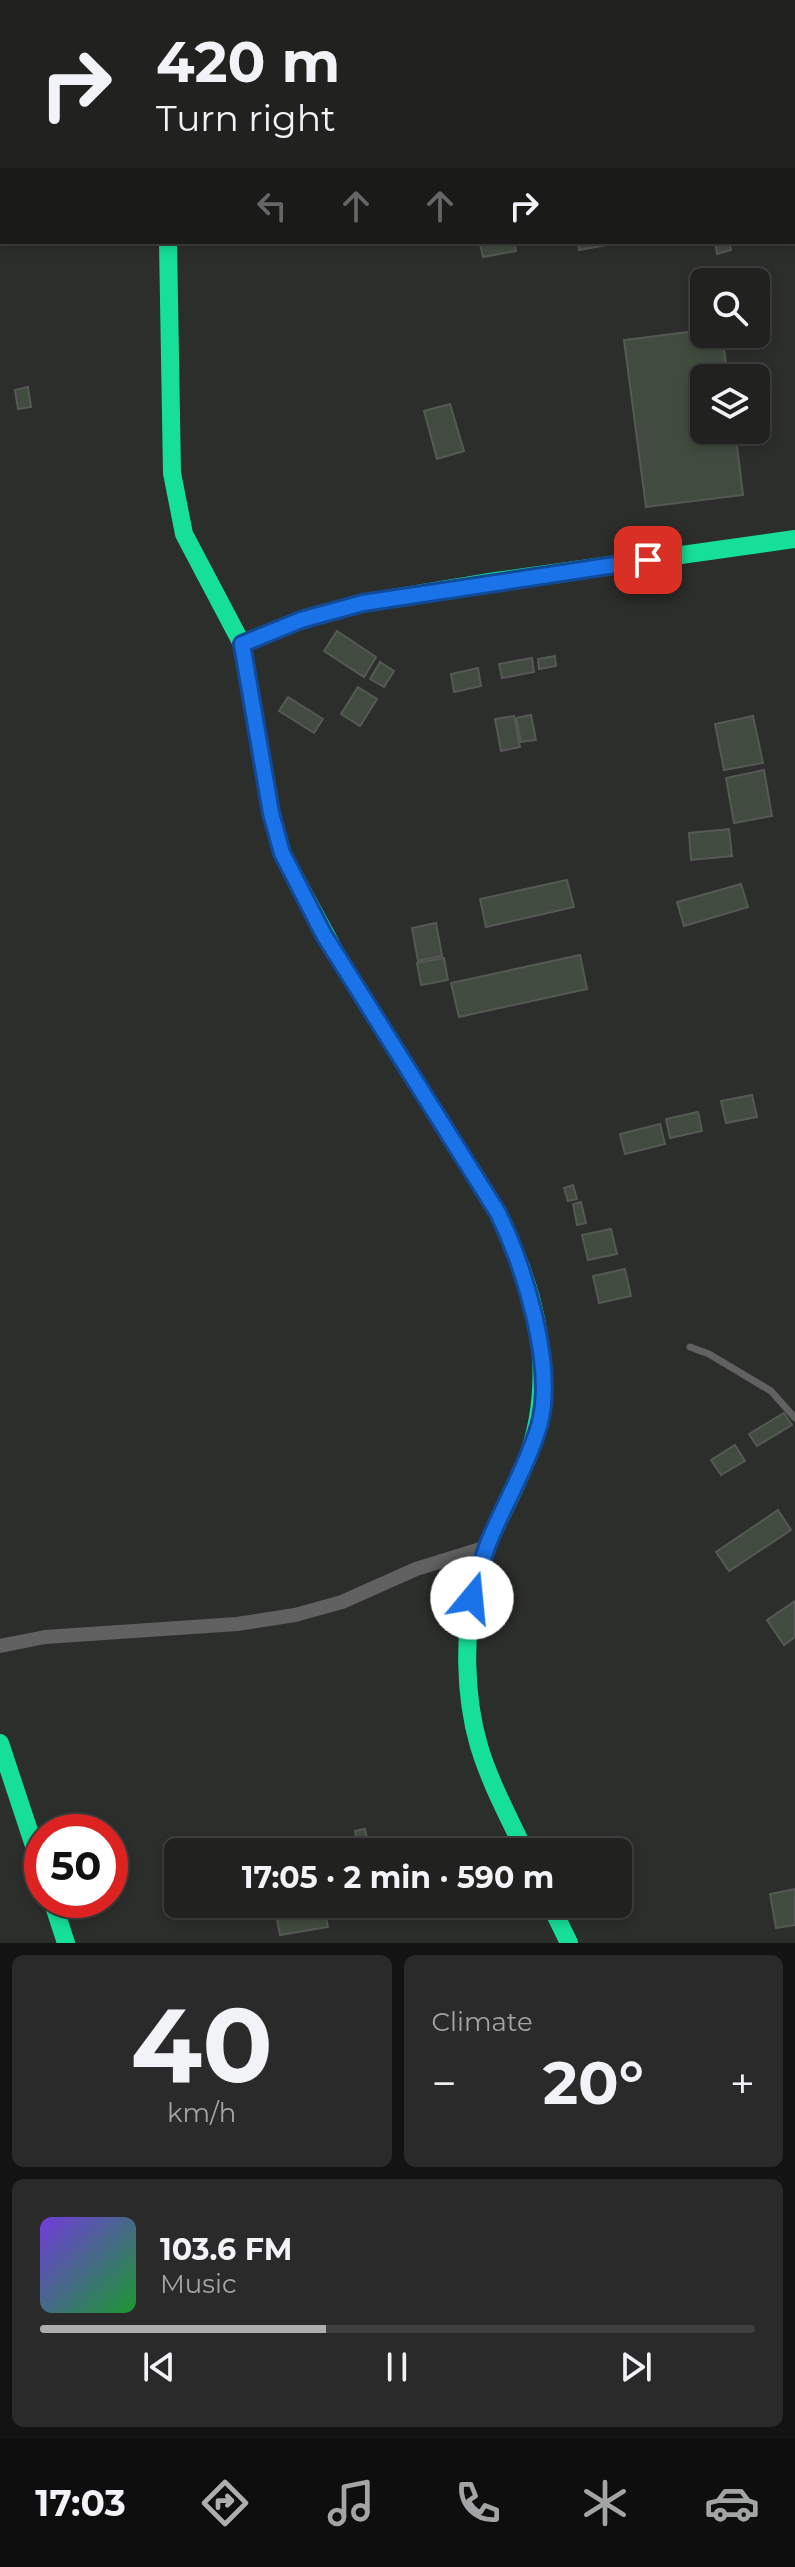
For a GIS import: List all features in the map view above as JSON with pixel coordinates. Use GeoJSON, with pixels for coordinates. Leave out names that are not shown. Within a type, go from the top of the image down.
{"type":"FeatureCollection","features":[{"type":"Feature","properties":{"kind":"main road"},"geometry":{"type":"LineString","coordinates":[[168,244],[172,473],[184,534],[242,644],[271,813],[282,853],[324,935],[498,1213],[513,1243],[531,1302],[543,1375],[540,1423],[526,1463],[487,1547],[472,1598],[469,1657],[474,1723],[484,1762],[519,1838]]}},
{"type":"Feature","properties":{"kind":"main road"},"geometry":{"type":"LineString","coordinates":[[242,644],[301,620],[363,603],[795,539]]}},
{"type":"Feature","properties":{"kind":"main road"},"geometry":{"type":"LineString","coordinates":[[0,1743],[24,1816]]}},
{"type":"Feature","properties":{"kind":"main road"},"geometry":{"type":"LineString","coordinates":[[58,1918],[66,1943]]}},
{"type":"Feature","properties":{"kind":"main road"},"geometry":{"type":"LineString","coordinates":[[557,1918],[569,1943]]}},
{"type":"Feature","properties":{"kind":"street"},"geometry":{"type":"LineString","coordinates":[[0,1646],[45,1637],[237,1624],[295,1615],[342,1602],[416,1569],[487,1547]]}},
{"type":"Feature","properties":{"kind":"lane"},"geometry":{"type":"LineString","coordinates":[[690,1347],[709,1354],[771,1391],[795,1418]]}},
{"type":"Feature","properties":{"kind":"building"},"geometry":{"type":"Polygon","coordinates":[[[480,244],[514,244],[516,251],[483,257],[480,244]]]}},
{"type":"Feature","properties":{"kind":"building"},"geometry":{"type":"Polygon","coordinates":[[[578,244],[612,244],[579,250],[578,244]]]}},
{"type":"Feature","properties":{"kind":"building"},"geometry":{"type":"Polygon","coordinates":[[[715,244],[730,244],[731,250],[717,254],[715,244]]]}},
{"type":"Feature","properties":{"kind":"building"},"geometry":{"type":"Polygon","coordinates":[[[690,332],[690,348],[724,348],[726,364],[690,364],[690,444],[737,444],[743,495],[646,507],[624,340],[690,332]]]}},
{"type":"Feature","properties":{"kind":"building"},"geometry":{"type":"Polygon","coordinates":[[[28,387],[31,407],[18,409],[15,390],[28,387]]]}},
{"type":"Feature","properties":{"kind":"building"},"geometry":{"type":"Polygon","coordinates":[[[450,404],[464,451],[437,459],[424,411],[450,404]]]}},
{"type":"Feature","properties":{"kind":"building"},"geometry":{"type":"Polygon","coordinates":[[[337,631],[376,657],[364,677],[324,651],[337,631]]]}},
{"type":"Feature","properties":{"kind":"building"},"geometry":{"type":"Polygon","coordinates":[[[555,656],[556,666],[539,669],[538,659],[555,656]]]}},
{"type":"Feature","properties":{"kind":"building"},"geometry":{"type":"Polygon","coordinates":[[[532,658],[534,672],[502,678],[499,664],[532,658]]]}},
{"type":"Feature","properties":{"kind":"building"},"geometry":{"type":"Polygon","coordinates":[[[380,662],[394,671],[384,687],[370,679],[380,662]]]}},
{"type":"Feature","properties":{"kind":"building"},"geometry":{"type":"Polygon","coordinates":[[[478,668],[481,686],[454,692],[451,674],[478,668]]]}},
{"type":"Feature","properties":{"kind":"building"},"geometry":{"type":"Polygon","coordinates":[[[358,687],[377,699],[360,726],[341,714],[358,687]]]}},
{"type":"Feature","properties":{"kind":"building"},"geometry":{"type":"Polygon","coordinates":[[[288,697],[323,719],[314,733],[279,711],[288,697]]]}},
{"type":"Feature","properties":{"kind":"building"},"geometry":{"type":"Polygon","coordinates":[[[531,715],[536,740],[521,742],[516,718],[531,715]]]}},
{"type":"Feature","properties":{"kind":"building"},"geometry":{"type":"Polygon","coordinates":[[[514,716],[520,747],[501,751],[495,719],[514,716]]]}},
{"type":"Feature","properties":{"kind":"building"},"geometry":{"type":"Polygon","coordinates":[[[753,716],[763,763],[724,770],[715,724],[753,716]]]}},
{"type":"Feature","properties":{"kind":"building"},"geometry":{"type":"Polygon","coordinates":[[[764,770],[772,816],[734,823],[726,778],[764,770]]]}},
{"type":"Feature","properties":{"kind":"building"},"geometry":{"type":"Polygon","coordinates":[[[729,829],[732,856],[691,860],[689,833],[729,829]]]}},
{"type":"Feature","properties":{"kind":"building"},"geometry":{"type":"Polygon","coordinates":[[[567,880],[574,907],[486,927],[480,899],[567,880]]]}},
{"type":"Feature","properties":{"kind":"building"},"geometry":{"type":"Polygon","coordinates":[[[741,884],[748,907],[684,926],[677,902],[741,884]]]}},
{"type":"Feature","properties":{"kind":"building"},"geometry":{"type":"Polygon","coordinates":[[[436,923],[442,956],[418,961],[412,928],[436,923]]]}},
{"type":"Feature","properties":{"kind":"building"},"geometry":{"type":"Polygon","coordinates":[[[580,955],[587,989],[459,1017],[451,983],[580,955]]]}},
{"type":"Feature","properties":{"kind":"building"},"geometry":{"type":"Polygon","coordinates":[[[444,958],[448,980],[421,985],[417,963],[444,958]]]}},
{"type":"Feature","properties":{"kind":"building"},"geometry":{"type":"Polygon","coordinates":[[[752,1095],[757,1117],[726,1123],[721,1101],[752,1095]]]}},
{"type":"Feature","properties":{"kind":"building"},"geometry":{"type":"Polygon","coordinates":[[[698,1112],[702,1131],[670,1138],[666,1119],[698,1112]]]}},
{"type":"Feature","properties":{"kind":"building"},"geometry":{"type":"Polygon","coordinates":[[[660,1124],[665,1144],[625,1154],[620,1134],[660,1124]]]}},
{"type":"Feature","properties":{"kind":"building"},"geometry":{"type":"Polygon","coordinates":[[[573,1185],[577,1199],[568,1201],[564,1188],[573,1185]]]}},
{"type":"Feature","properties":{"kind":"building"},"geometry":{"type":"Polygon","coordinates":[[[581,1202],[586,1223],[577,1225],[573,1204],[581,1202]]]}},
{"type":"Feature","properties":{"kind":"building"},"geometry":{"type":"Polygon","coordinates":[[[611,1229],[617,1254],[588,1260],[582,1235],[611,1229]]]}},
{"type":"Feature","properties":{"kind":"building"},"geometry":{"type":"Polygon","coordinates":[[[625,1269],[631,1296],[599,1303],[593,1276],[625,1269]]]}},
{"type":"Feature","properties":{"kind":"building"},"geometry":{"type":"Polygon","coordinates":[[[784,1413],[792,1425],[757,1446],[749,1434],[784,1413]]]}},
{"type":"Feature","properties":{"kind":"building"},"geometry":{"type":"Polygon","coordinates":[[[735,1445],[745,1461],[721,1475],[711,1460],[735,1445]]]}},
{"type":"Feature","properties":{"kind":"building"},"geometry":{"type":"Polygon","coordinates":[[[778,1510],[791,1530],[729,1571],[716,1552],[778,1510]]]}},
{"type":"Feature","properties":{"kind":"building"},"geometry":{"type":"Polygon","coordinates":[[[795,1601],[795,1637],[784,1645],[767,1620],[795,1601]]]}},
{"type":"Feature","properties":{"kind":"building"},"geometry":{"type":"Polygon","coordinates":[[[365,1829],[367,1838],[357,1838],[355,1831],[365,1829]]]}},
{"type":"Feature","properties":{"kind":"building"},"geometry":{"type":"Polygon","coordinates":[[[795,1889],[795,1925],[776,1928],[770,1894],[795,1889]]]}},
{"type":"Feature","properties":{"kind":"building"},"geometry":{"type":"Polygon","coordinates":[[[277,1918],[326,1918],[328,1927],[280,1935],[277,1918]]]}},
{"type":"Feature","properties":{"kind":"traffic: fast"},"geometry":{"type":"LineString","coordinates":[[168,244],[172,473],[184,534],[242,644],[271,813],[282,853],[339,959]]}},
{"type":"Feature","properties":{"kind":"traffic: fast"},"geometry":{"type":"LineString","coordinates":[[242,644],[301,620],[363,603],[795,539]]}},
{"type":"Feature","properties":{"kind":"traffic: fast"},"geometry":{"type":"LineString","coordinates":[[518,1838],[479,1746],[470,1706],[467,1643],[471,1602],[479,1567],[525,1464],[538,1416],[541,1391],[539,1340],[521,1267]]}},
{"type":"Feature","properties":{"kind":"traffic: fast"},"geometry":{"type":"LineString","coordinates":[[0,1743],[24,1816]]}},
{"type":"Feature","properties":{"kind":"traffic: fast"},"geometry":{"type":"LineString","coordinates":[[58,1918],[66,1943]]}},
{"type":"Feature","properties":{"kind":"traffic: fast"},"geometry":{"type":"LineString","coordinates":[[557,1918],[569,1943]]}},
{"type":"Feature","properties":{"kind":"traffic: slow"},"geometry":{"type":"LineString","coordinates":[[339,959],[498,1213],[521,1267]]}},
{"type":"Feature","properties":{"kind":"route"},"geometry":{"type":"LineString","coordinates":[[472,1598],[489,1542],[526,1463],[540,1423],[543,1375],[531,1302],[513,1243],[498,1213],[324,935],[282,853],[271,813],[242,644],[301,620],[363,603],[648,560]]}}]}
